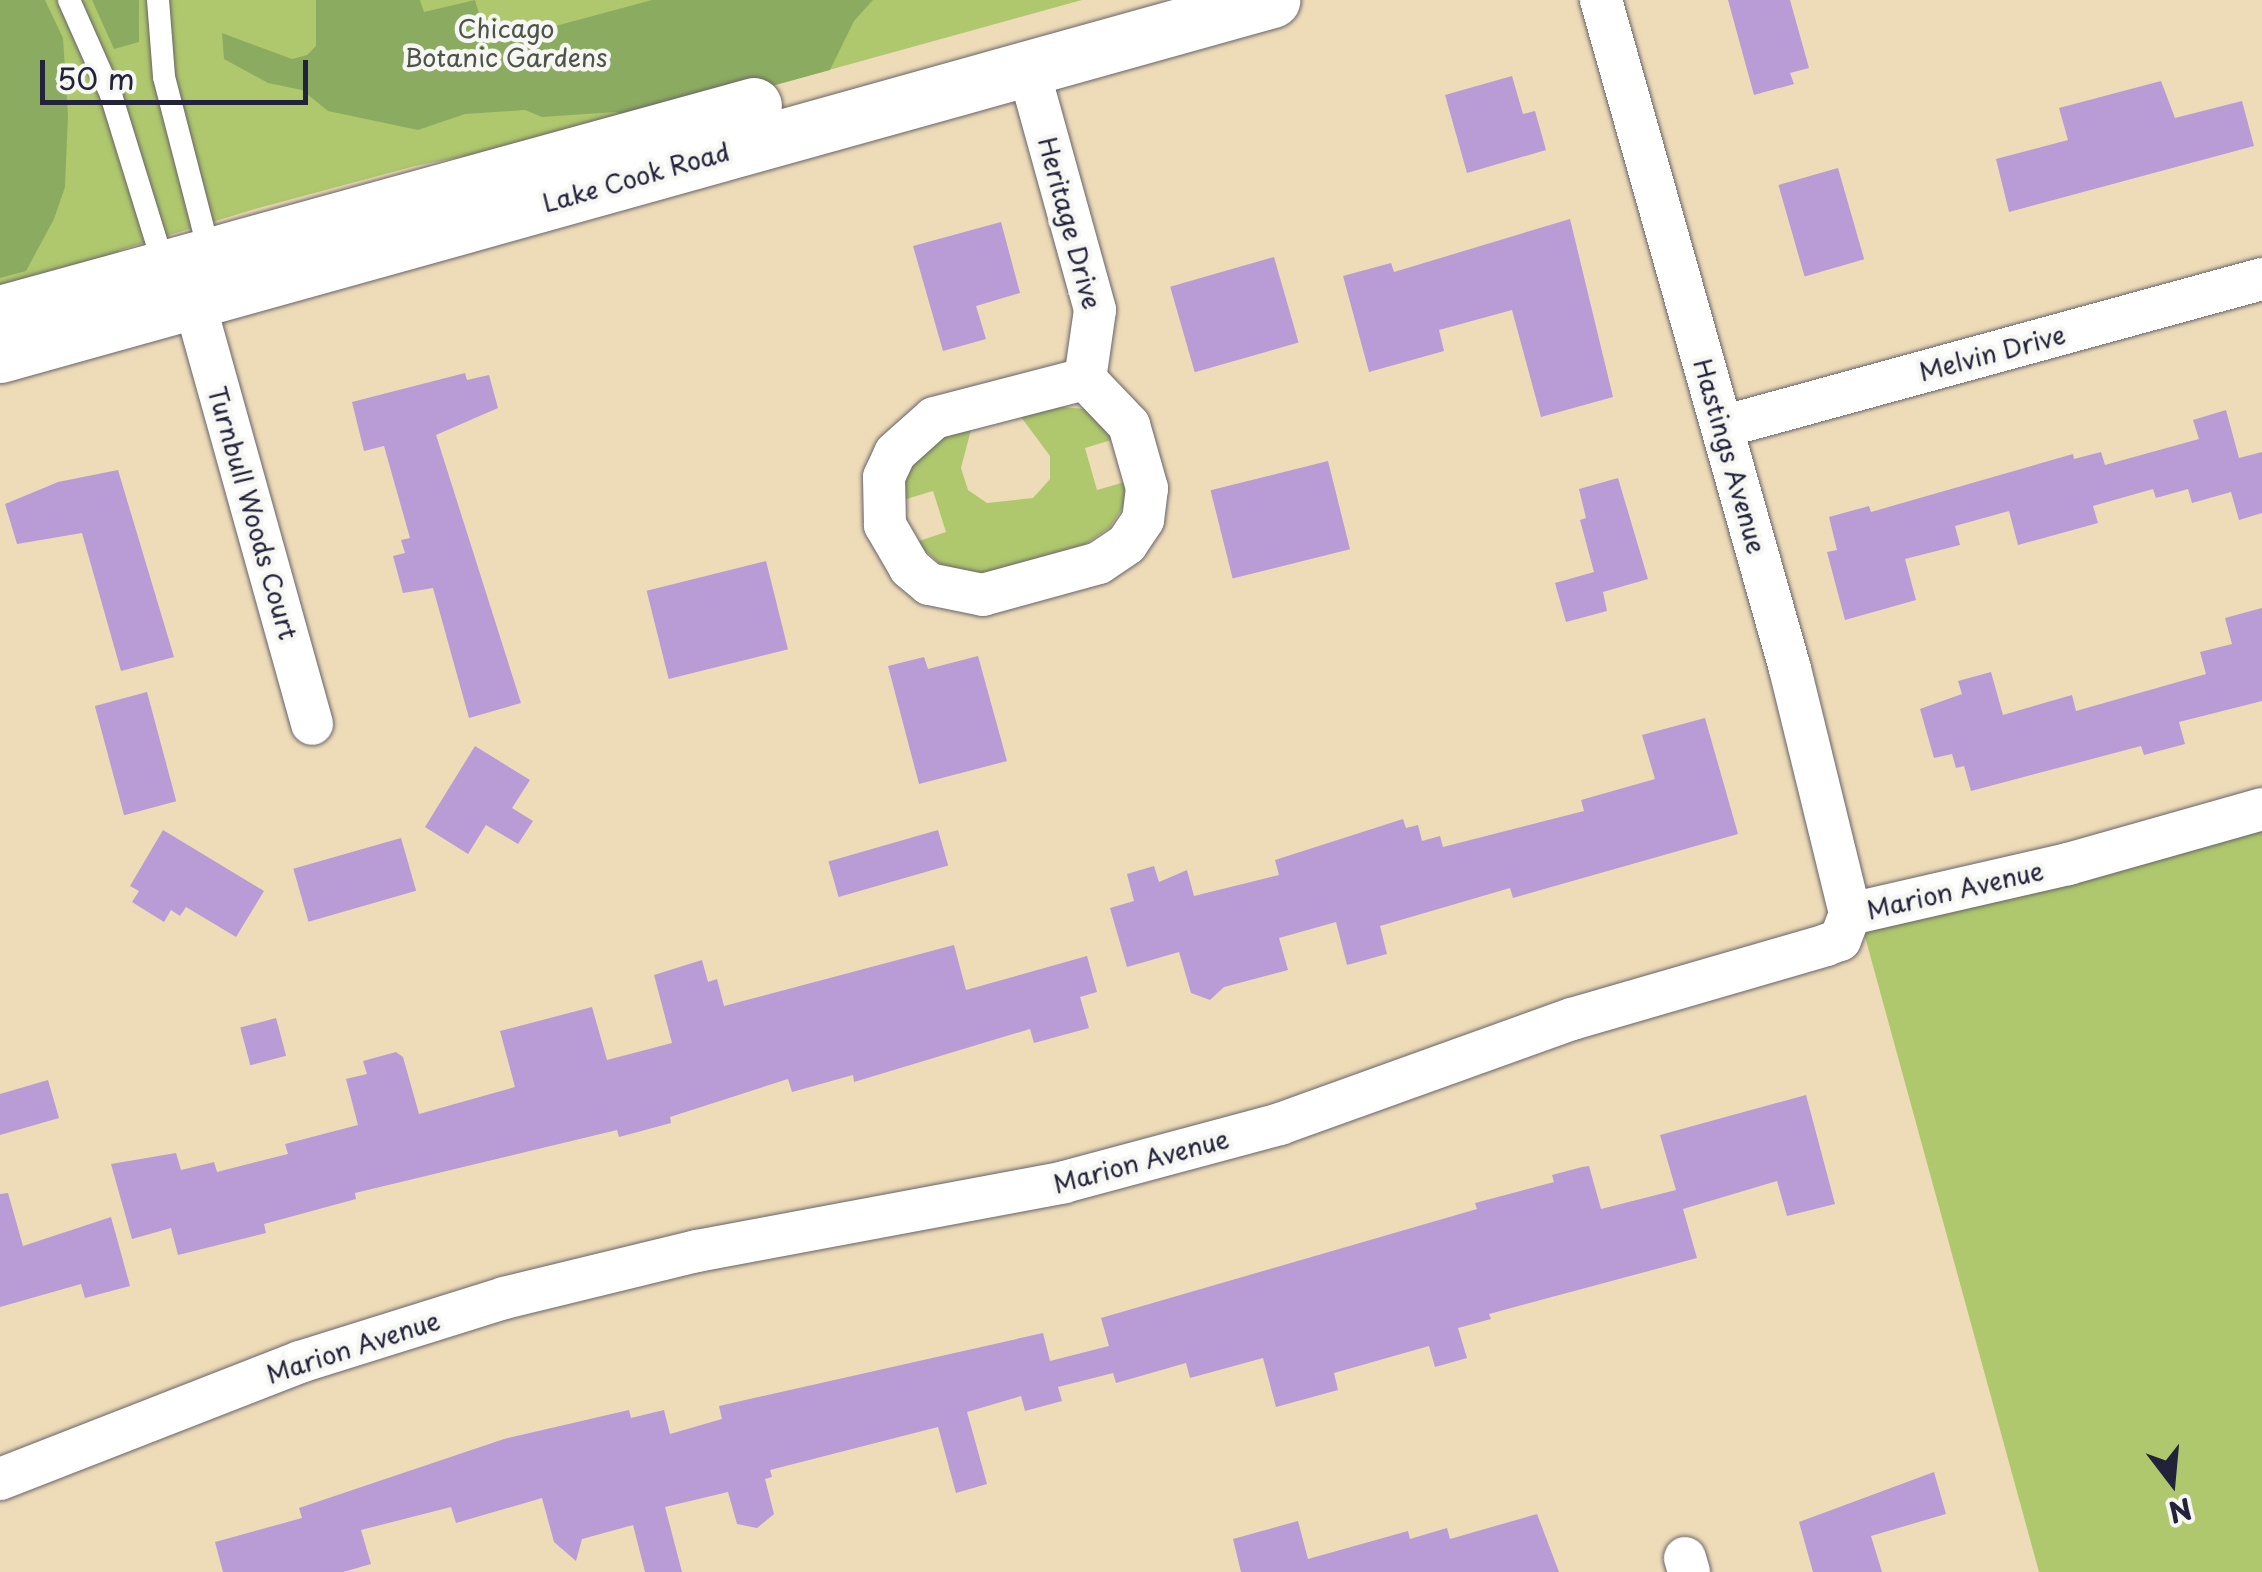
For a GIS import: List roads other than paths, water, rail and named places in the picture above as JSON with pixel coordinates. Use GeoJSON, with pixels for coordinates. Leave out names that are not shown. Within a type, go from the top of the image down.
{"type":"FeatureCollection","features":[{"type":"Feature","properties":{"kind":"main road","name":"Lake Cook Road"},"geometry":{"type":"LineString","coordinates":[[0,355],[189,275],[1133,0]]}},
{"type":"Feature","properties":{"kind":"main road","name":"Lake Cook Road"},"geometry":{"type":"LineString","coordinates":[[0,313],[189,275],[1028,68],[1272,0]]}},
{"type":"Feature","properties":{"kind":"street","name":"Hastings Avenue"},"geometry":{"type":"LineString","coordinates":[[1602,0],[1722,427],[1850,914]]}},
{"type":"Feature","properties":{"kind":"street","name":"Heritage Drive"},"geometry":{"type":"LineString","coordinates":[[1028,68],[1095,310],[1084,379]]}},
{"type":"Feature","properties":{"kind":"street","name":"Turnbull Woods Court"},"geometry":{"type":"LineString","coordinates":[[189,275],[312,724]]}},
{"type":"Feature","properties":{"kind":"street","name":"Melvin Drive"},"geometry":{"type":"LineString","coordinates":[[1722,427],[2262,279]]}},
{"type":"Feature","properties":{"kind":"street"},"geometry":{"type":"LineString","coordinates":[[1084,379],[1130,425],[1142,457],[1143,520],[1127,544],[1067,576],[983,596],[929,584],[910,568],[885,525],[884,476],[895,453],[934,418],[1084,379]]}},
{"type":"Feature","properties":{"kind":"street","name":"Marion Avenue"},"geometry":{"type":"LineString","coordinates":[[0,1479],[300,1362],[504,1298],[697,1251],[1064,1182],[1280,1124],[1572,1020],[1840,940],[1850,914],[2068,864],[2262,809]]}},
{"type":"Feature","properties":{"kind":"lane"},"geometry":{"type":"LineString","coordinates":[[69,0],[189,275]]}},
{"type":"Feature","properties":{"kind":"lane"},"geometry":{"type":"LineString","coordinates":[[158,0],[189,275]]}},
{"type":"Feature","properties":{"kind":"park label","name":"Chicago Botanic Gardens"},"geometry":{"type":"Point","coordinates":[506,44]}}]}
